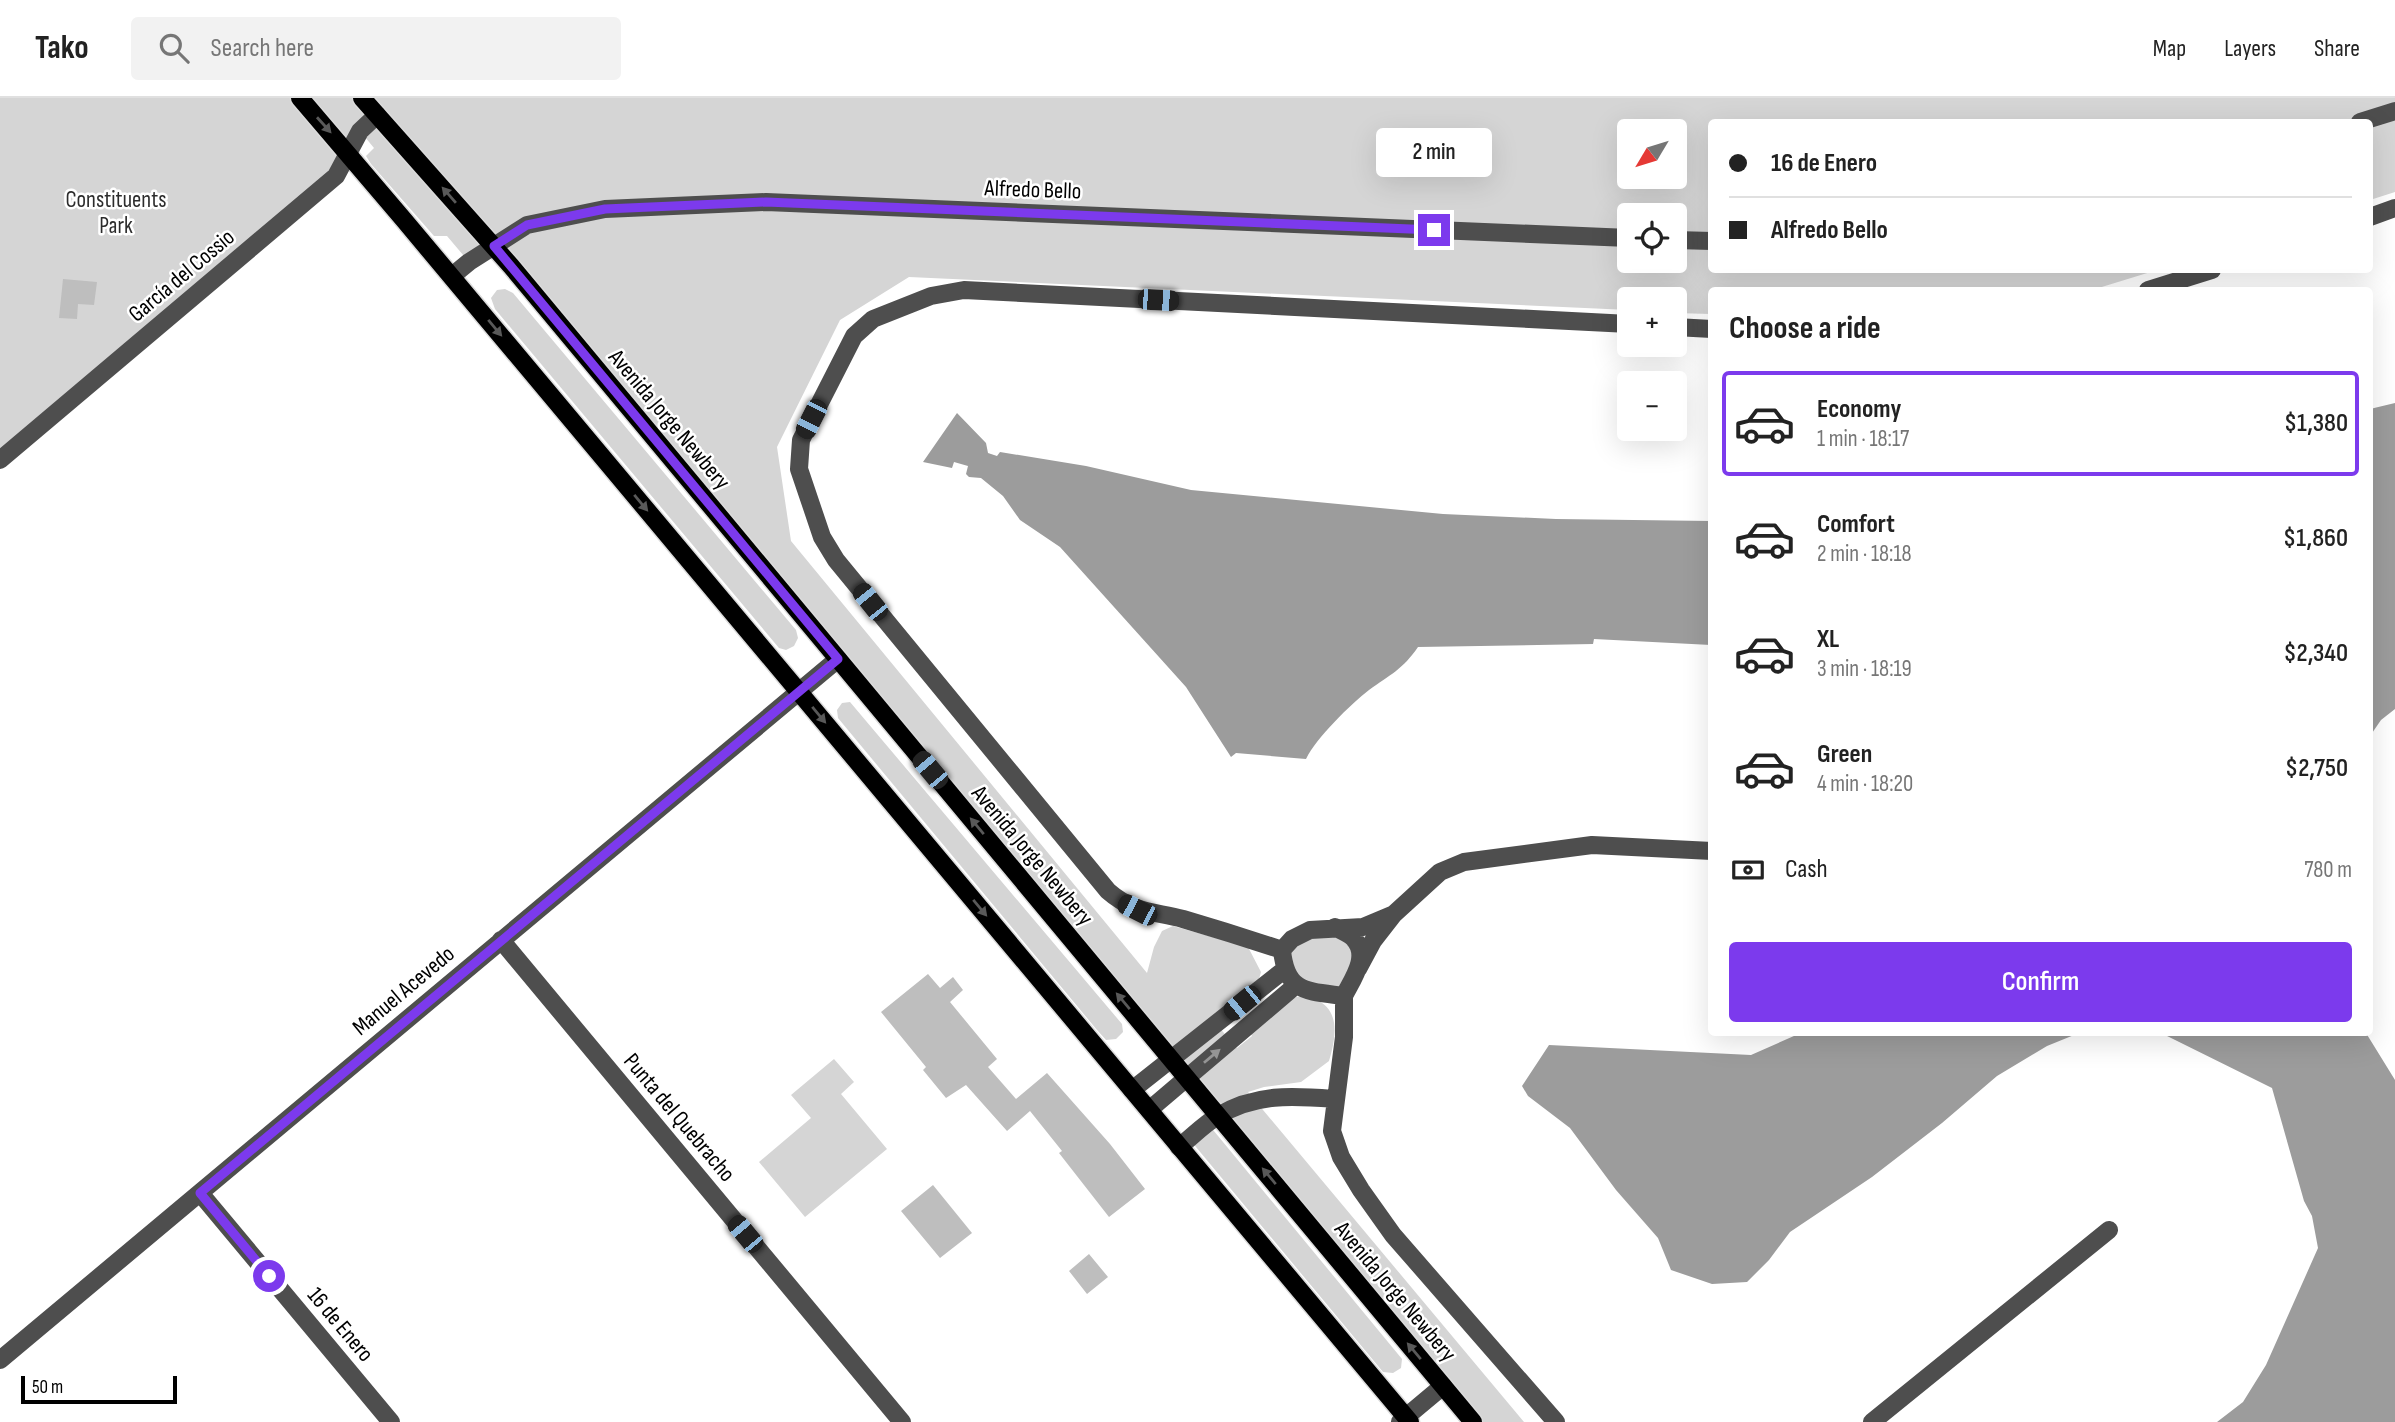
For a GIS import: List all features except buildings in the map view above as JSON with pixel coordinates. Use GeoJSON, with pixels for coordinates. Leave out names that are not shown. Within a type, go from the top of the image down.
{"type":"FeatureCollection","features":[{"type":"Feature","properties":{"kind":"main road"},"geometry":{"type":"LineString","coordinates":[[300,98],[799,691],[1405,1420]]}},
{"type":"Feature","properties":{"kind":"main road","name":"Avenida Jorge Newbery"},"geometry":{"type":"LineString","coordinates":[[362,98],[494,246],[1474,1422]]}},
{"type":"Feature","properties":{"kind":"street"},"geometry":{"type":"LineString","coordinates":[[2370,119],[2395,111]]}},
{"type":"Feature","properties":{"kind":"street","name":"García del Cossio"},"geometry":{"type":"LineString","coordinates":[[0,460],[336,176],[360,131],[377,115]]}},
{"type":"Feature","properties":{"kind":"street","name":"Alfredo Bello"},"geometry":{"type":"LineString","coordinates":[[452,276],[527,225],[605,209],[766,202],[1617,237]]}},
{"type":"Feature","properties":{"kind":"street"},"geometry":{"type":"LineString","coordinates":[[2373,216],[2395,208]]}},
{"type":"Feature","properties":{"kind":"street"},"geometry":{"type":"LineString","coordinates":[[1687,240],[1708,241]]}},
{"type":"Feature","properties":{"kind":"street"},"geometry":{"type":"LineString","coordinates":[[2157,287],[2202,273]]}},
{"type":"Feature","properties":{"kind":"street"},"geometry":{"type":"LineString","coordinates":[[1282,950],[1180,918],[1137,910],[1120,902],[836,560],[822,537],[799,469],[801,440],[854,336],[873,318],[931,296],[964,290],[1617,323]]}},
{"type":"Feature","properties":{"kind":"street"},"geometry":{"type":"LineString","coordinates":[[1687,328],[1708,329]]}},
{"type":"Feature","properties":{"kind":"street","name":"Manuel Acevedo"},"geometry":{"type":"LineString","coordinates":[[0,1360],[838,659]]}},
{"type":"Feature","properties":{"kind":"street"},"geometry":{"type":"LineString","coordinates":[[1556,1422],[1393,1235],[1341,1157],[1332,1131],[1345,1037],[1344,996],[1373,941],[1394,914],[1440,872],[1464,862],[1592,845],[1708,851]]}},
{"type":"Feature","properties":{"kind":"street"},"geometry":{"type":"LineString","coordinates":[[1344,996],[1295,986],[1284,970],[1282,950],[1292,939],[1310,930],[1363,927],[1394,914]]}},
{"type":"Feature","properties":{"kind":"street"},"geometry":{"type":"LineString","coordinates":[[1335,927],[1354,939],[1361,952],[1358,969]]}},
{"type":"Feature","properties":{"kind":"street","name":"Punta del Quebracho"},"geometry":{"type":"LineString","coordinates":[[501,940],[902,1422]]}},
{"type":"Feature","properties":{"kind":"street"},"geometry":{"type":"LineString","coordinates":[[1132,1090],[1284,970]]}},
{"type":"Feature","properties":{"kind":"street"},"geometry":{"type":"LineString","coordinates":[[1149,1110],[1295,986]]}},
{"type":"Feature","properties":{"kind":"street"},"geometry":{"type":"LineString","coordinates":[[1179,1146],[1218,1116],[1255,1100],[1283,1095],[1335,1099]]}},
{"type":"Feature","properties":{"kind":"street","name":"16 de Enero"},"geometry":{"type":"LineString","coordinates":[[200,1193],[391,1422]]}},
{"type":"Feature","properties":{"kind":"street"},"geometry":{"type":"LineString","coordinates":[[1872,1422],[2109,1230]]}},
{"type":"Feature","properties":{"kind":"street"},"geometry":{"type":"LineString","coordinates":[[1405,1420],[1443,1385]]}},
{"type":"Feature","properties":{"kind":"green space","name":"Constituents Park"},"geometry":{"type":"Polygon","coordinates":[[[0,98],[2395,98],[2395,192],[2373,199],[2373,119],[1708,119],[1708,273],[2147,273],[2102,287],[1708,287],[1708,314],[1687,313],[1687,287],[1617,287],[1617,309],[909,277],[840,320],[777,447],[791,541],[1147,973],[1154,947],[1162,931],[1173,926],[1248,947],[1261,972],[1259,979],[1211,1018],[1237,1048],[1252,1036],[1250,1032],[1293,998],[1312,998],[1329,1010],[1333,1017],[1335,1034],[1329,1061],[1301,1082],[1248,1092],[1524,1422],[1473,1422],[494,247],[469,262],[447,236],[434,236],[371,164],[366,156],[374,148],[360,131],[336,176],[0,460],[0,98]]]}},
{"type":"Feature","properties":{"kind":"green space"},"geometry":{"type":"Polygon","coordinates":[[[505,289],[513,293],[796,630],[798,638],[794,646],[786,650],[779,648],[495,309],[491,298],[497,290],[505,289]]]}},
{"type":"Feature","properties":{"kind":"green space"},"geometry":{"type":"Polygon","coordinates":[[[850,702],[1122,1024],[1123,1032],[1116,1039],[1106,1040],[1097,1030],[838,718],[837,710],[842,703],[850,702]]]}},
{"type":"Feature","properties":{"kind":"green space"},"geometry":{"type":"Polygon","coordinates":[[[1335,927],[1361,952],[1344,996],[1313,991],[1284,970],[1292,939],[1335,927]]]}},
{"type":"Feature","properties":{"kind":"green space"},"geometry":{"type":"Polygon","coordinates":[[[834,1059],[854,1082],[841,1094],[887,1149],[805,1217],[759,1162],[811,1118],[791,1095],[834,1059]]]}},
{"type":"Feature","properties":{"kind":"green space"},"geometry":{"type":"Polygon","coordinates":[[[1209,1125],[1402,1359],[1401,1368],[1393,1373],[1383,1372],[1191,1141],[1209,1125]]]}},
{"type":"Feature","properties":{"kind":"shaded area"},"geometry":{"type":"Polygon","coordinates":[[[2395,403],[2395,709],[2381,720],[2373,732],[2373,408],[2395,403]]]}},
{"type":"Feature","properties":{"kind":"shaded area"},"geometry":{"type":"Polygon","coordinates":[[[957,413],[986,443],[988,453],[997,456],[1000,452],[1086,466],[1191,490],[1443,514],[1708,521],[1708,645],[1594,639],[1593,644],[1418,647],[1401,666],[1369,690],[1326,731],[1306,759],[1236,753],[1231,757],[1186,687],[1060,547],[1020,520],[1003,496],[981,478],[969,477],[966,474],[968,466],[954,462],[952,468],[923,462],[957,413]]]}},
{"type":"Feature","properties":{"kind":"shaded area"},"geometry":{"type":"Polygon","coordinates":[[[1794,1036],[2072,1036],[2047,1046],[1997,1076],[1872,1177],[1790,1232],[1769,1260],[1747,1282],[1712,1284],[1671,1270],[1658,1238],[1616,1190],[1570,1128],[1528,1096],[1522,1086],[1549,1045],[1751,1055],[1794,1036]]]}},
{"type":"Feature","properties":{"kind":"shaded area"},"geometry":{"type":"Polygon","coordinates":[[[2167,1036],[2368,1036],[2395,1080],[2395,1422],[2217,1422],[2243,1402],[2266,1365],[2318,1248],[2312,1216],[2304,1201],[2272,1088],[2167,1036]]]}},
{"type":"Feature","properties":{"kind":"route"},"geometry":{"type":"LineString","coordinates":[[269,1276],[200,1193],[838,659],[494,246],[527,225],[605,209],[766,202],[1434,230]]}}]}
